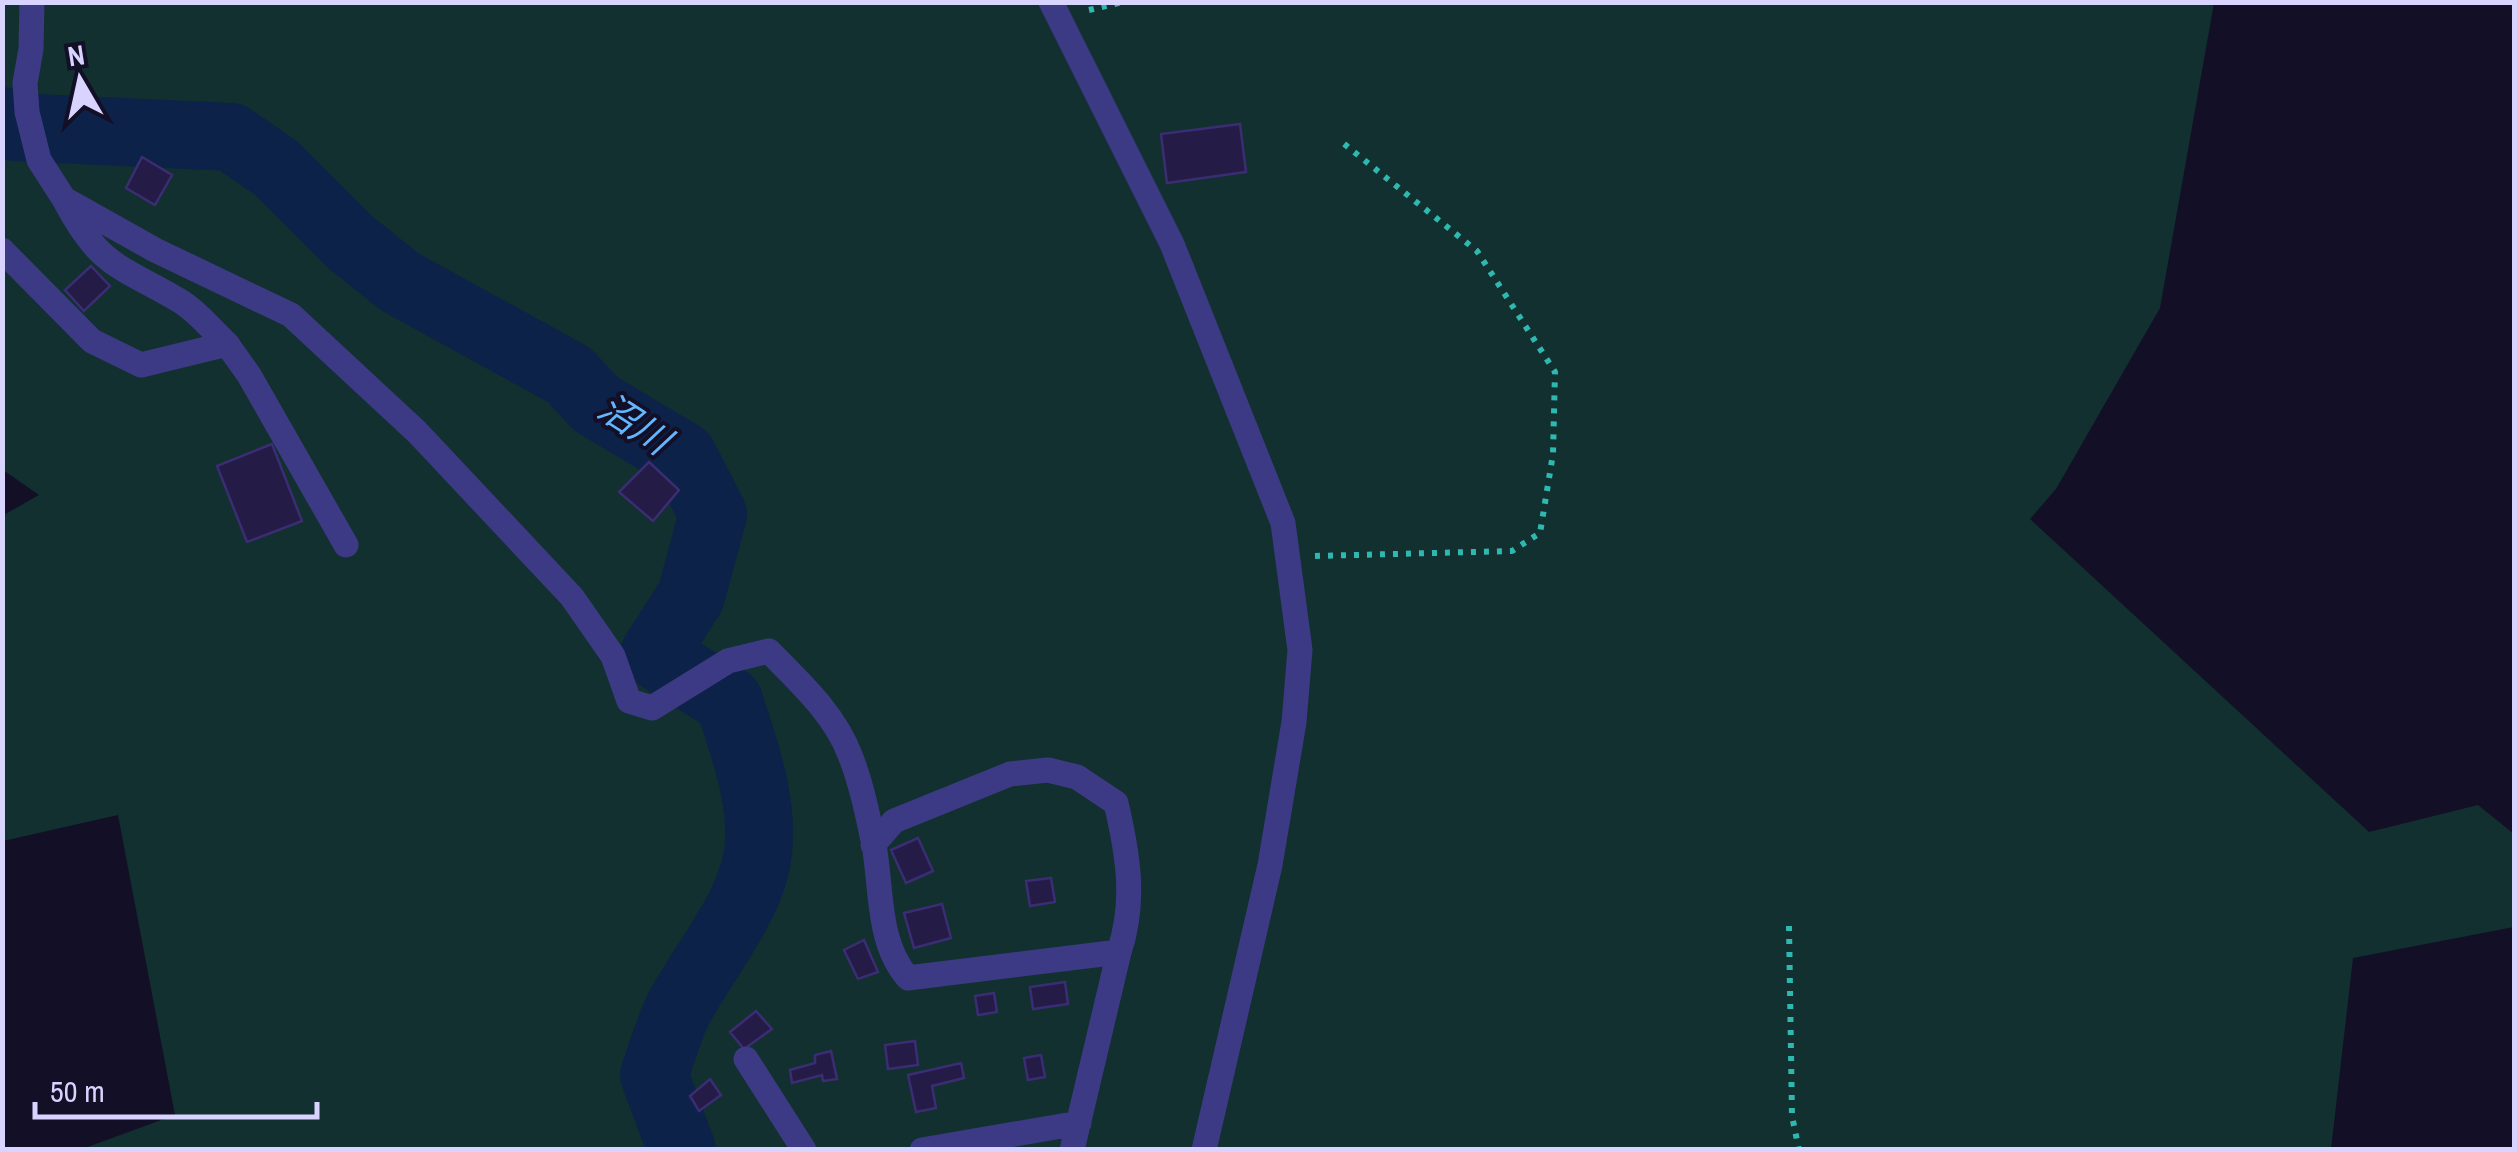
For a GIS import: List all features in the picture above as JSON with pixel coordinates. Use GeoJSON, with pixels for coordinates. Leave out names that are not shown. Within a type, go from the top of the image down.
{"type":"FeatureCollection","features":[{"type":"Feature","properties":{"kind":"street"},"geometry":{"type":"LineString","coordinates":[[32,2],[31,49],[24,82],[27,112],[40,160],[81,232],[118,270],[184,303],[226,344],[249,375],[346,545]]}},
{"type":"Feature","properties":{"kind":"street"},"geometry":{"type":"LineString","coordinates":[[1052,2],[1172,244],[1284,524],[1300,650],[1294,722],[1270,865],[1204,1150]]}},
{"type":"Feature","properties":{"kind":"street"},"geometry":{"type":"LineString","coordinates":[[64,200],[156,250],[291,315],[416,432],[572,597],[613,656],[629,701],[652,708],[728,661],[769,651],[824,707],[850,754],[874,845],[886,935],[898,966],[908,978],[1119,952]]}},
{"type":"Feature","properties":{"kind":"street"},"geometry":{"type":"LineString","coordinates":[[2,250],[92,341],[141,365],[226,344]]}},
{"type":"Feature","properties":{"kind":"street"},"geometry":{"type":"LineString","coordinates":[[874,845],[894,821],[1010,774],[1048,770],[1077,777],[1116,803],[1130,918],[1072,1150]]}},
{"type":"Feature","properties":{"kind":"street"},"geometry":{"type":"LineString","coordinates":[[746,1059],[804,1150]]}},
{"type":"Feature","properties":{"kind":"street"},"geometry":{"type":"LineString","coordinates":[[922,1150],[995,1143],[1078,1122]]}},
{"type":"Feature","properties":{"kind":"path"},"geometry":{"type":"LineString","coordinates":[[1288,556],[1512,551],[1540,533],[1553,454],[1555,372],[1478,251],[1342,144]]}},
{"type":"Feature","properties":{"kind":"path"},"geometry":{"type":"LineString","coordinates":[[1789,926],[1792,1116],[1798,1150]]}},
{"type":"Feature","properties":{"kind":"green space"},"geometry":{"type":"Polygon","coordinates":[[[3,3],[2214,3],[2160,308],[2056,489],[2030,519],[2369,832],[2478,805],[2514,834],[2514,927],[2353,958],[2331,1149],[82,1149],[175,1115],[118,815],[3,841],[2,516],[39,495],[3,470],[3,3]]]}},
{"type":"Feature","properties":{"kind":"building"},"geometry":{"type":"Polygon","coordinates":[[[1240,124],[1246,172],[1167,183],[1161,134],[1240,124]]]}},
{"type":"Feature","properties":{"kind":"building"},"geometry":{"type":"Polygon","coordinates":[[[142,157],[172,175],[155,205],[126,188],[142,157]]]}},
{"type":"Feature","properties":{"kind":"building"},"geometry":{"type":"Polygon","coordinates":[[[91,266],[110,286],[84,311],[65,290],[91,266]]]}},
{"type":"Feature","properties":{"kind":"building"},"geometry":{"type":"Polygon","coordinates":[[[272,444],[302,521],[247,542],[217,466],[272,444]]]}},
{"type":"Feature","properties":{"kind":"building"},"geometry":{"type":"Polygon","coordinates":[[[649,462],[679,490],[653,521],[619,492],[649,462]]]}},
{"type":"Feature","properties":{"kind":"building"},"geometry":{"type":"Polygon","coordinates":[[[918,838],[933,871],[906,883],[891,850],[918,838]]]}},
{"type":"Feature","properties":{"kind":"building"},"geometry":{"type":"Polygon","coordinates":[[[1051,878],[1055,902],[1030,906],[1026,881],[1051,878]]]}},
{"type":"Feature","properties":{"kind":"building"},"geometry":{"type":"Polygon","coordinates":[[[942,904],[951,938],[914,948],[904,913],[942,904]]]}},
{"type":"Feature","properties":{"kind":"building"},"geometry":{"type":"Polygon","coordinates":[[[864,940],[878,972],[858,979],[844,950],[864,940]]]}},
{"type":"Feature","properties":{"kind":"building"},"geometry":{"type":"Polygon","coordinates":[[[1065,982],[1068,1004],[1033,1009],[1030,987],[1065,982]]]}},
{"type":"Feature","properties":{"kind":"building"},"geometry":{"type":"Polygon","coordinates":[[[994,993],[997,1012],[978,1015],[975,996],[994,993]]]}},
{"type":"Feature","properties":{"kind":"building"},"geometry":{"type":"Polygon","coordinates":[[[756,1011],[772,1029],[744,1049],[730,1032],[756,1011]]]}},
{"type":"Feature","properties":{"kind":"building"},"geometry":{"type":"Polygon","coordinates":[[[915,1041],[918,1065],[888,1069],[885,1045],[915,1041]]]}},
{"type":"Feature","properties":{"kind":"building"},"geometry":{"type":"Polygon","coordinates":[[[831,1051],[837,1079],[823,1081],[822,1075],[792,1083],[790,1070],[815,1063],[815,1055],[831,1051]]]}},
{"type":"Feature","properties":{"kind":"building"},"geometry":{"type":"Polygon","coordinates":[[[1041,1055],[1045,1077],[1028,1080],[1024,1058],[1041,1055]]]}},
{"type":"Feature","properties":{"kind":"building"},"geometry":{"type":"Polygon","coordinates":[[[961,1063],[964,1078],[932,1086],[936,1108],[916,1112],[908,1075],[961,1063]]]}},
{"type":"Feature","properties":{"kind":"building"},"geometry":{"type":"Polygon","coordinates":[[[710,1079],[721,1095],[699,1111],[690,1096],[710,1079]]]}},
{"type":"Feature","properties":{"kind":"waterway","name":"沼川"},"geometry":{"type":"LineString","coordinates":[[2,121],[14,127],[231,137],[276,168],[350,242],[400,282],[569,375],[596,404],[683,456],[713,514],[691,596],[654,654],[729,701],[751,775],[759,833],[754,872],[746,893],[678,1010],[654,1075],[682,1150]]}}]}
